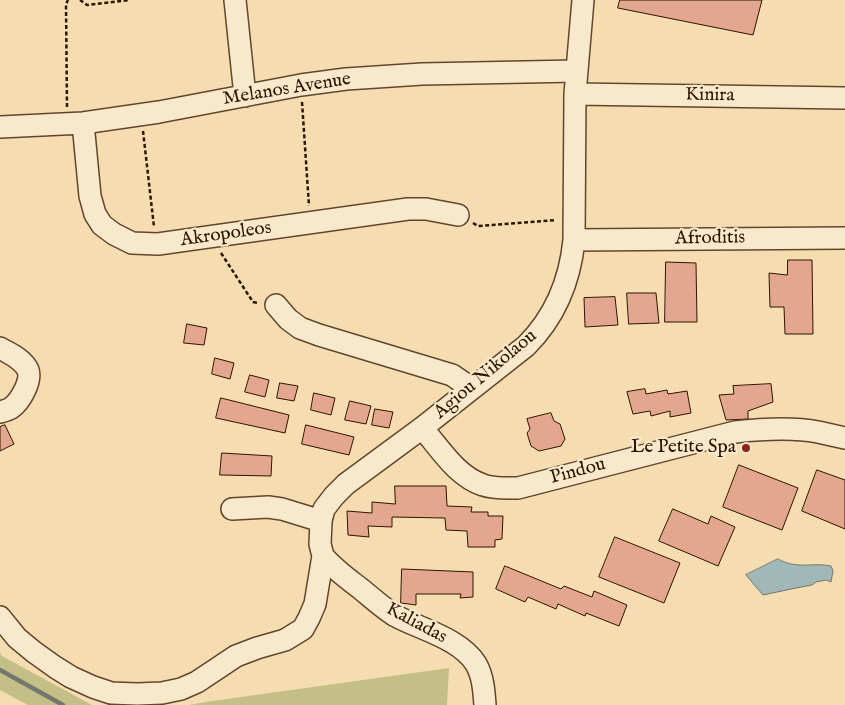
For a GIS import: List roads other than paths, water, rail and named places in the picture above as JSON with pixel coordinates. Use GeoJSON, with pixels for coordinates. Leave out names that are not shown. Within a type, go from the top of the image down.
{"type":"FeatureCollection","features":[{"type":"Feature","properties":{"kind":"street"},"geometry":{"type":"LineString","coordinates":[[235,0],[245,96]]}},
{"type":"Feature","properties":{"kind":"street","name":"Agiou Nikolaou"},"geometry":{"type":"LineString","coordinates":[[0,617],[17,638],[34,652],[71,677],[111,693],[162,693],[181,689],[197,682],[236,656],[285,640],[303,629],[315,604],[323,556],[320,544],[321,522],[324,509],[334,496],[346,484],[422,428],[526,346],[538,334],[558,301],[572,262],[574,240],[575,94],[582,0]]}},
{"type":"Feature","properties":{"kind":"street","name":"Melanos Avenue"},"geometry":{"type":"LineString","coordinates":[[0,127],[75,123],[141,114],[301,85],[346,79],[422,74],[576,71]]}},
{"type":"Feature","properties":{"kind":"street","name":"Kinira"},"geometry":{"type":"LineString","coordinates":[[575,94],[845,98]]}},
{"type":"Feature","properties":{"kind":"street","name":"Akropoleos"},"geometry":{"type":"LineString","coordinates":[[75,123],[95,214],[102,225],[114,234],[132,243],[156,244],[408,209],[426,209],[458,215]]}},
{"type":"Feature","properties":{"kind":"street","name":"Afroditis"},"geometry":{"type":"LineString","coordinates":[[574,240],[845,238]]}},
{"type":"Feature","properties":{"kind":"street"},"geometry":{"type":"LineString","coordinates":[[276,305],[288,319],[300,328],[452,375],[471,388]]}},
{"type":"Feature","properties":{"kind":"street"},"geometry":{"type":"LineString","coordinates":[[0,348],[24,364],[29,375],[23,394],[18,401],[12,407],[0,412]]}},
{"type":"Feature","properties":{"kind":"street","name":"Pindou"},"geometry":{"type":"LineString","coordinates":[[422,428],[458,470],[471,480],[499,488],[518,488],[735,432],[762,429],[790,429],[845,438]]}},
{"type":"Feature","properties":{"kind":"street"},"geometry":{"type":"LineString","coordinates":[[232,509],[268,507],[282,509],[321,522]]}},
{"type":"Feature","properties":{"kind":"street","name":"Kaliadas"},"geometry":{"type":"LineString","coordinates":[[323,556],[382,607],[463,650],[476,664],[480,673],[485,705]]}},
{"type":"Feature","properties":{"kind":"water"},"geometry":{"type":"Polygon","coordinates":[[[778,559],[798,565],[831,566],[833,571],[831,582],[826,580],[812,585],[763,595],[746,575],[778,559]]]}},
{"type":"Feature","properties":{"kind":"waterway"},"geometry":{"type":"LineString","coordinates":[[0,670],[63,705]]}},
{"type":"Feature","properties":{"kind":"place","name":"Le Petite Spa"},"geometry":{"type":"Point","coordinates":[746,448]}}]}
